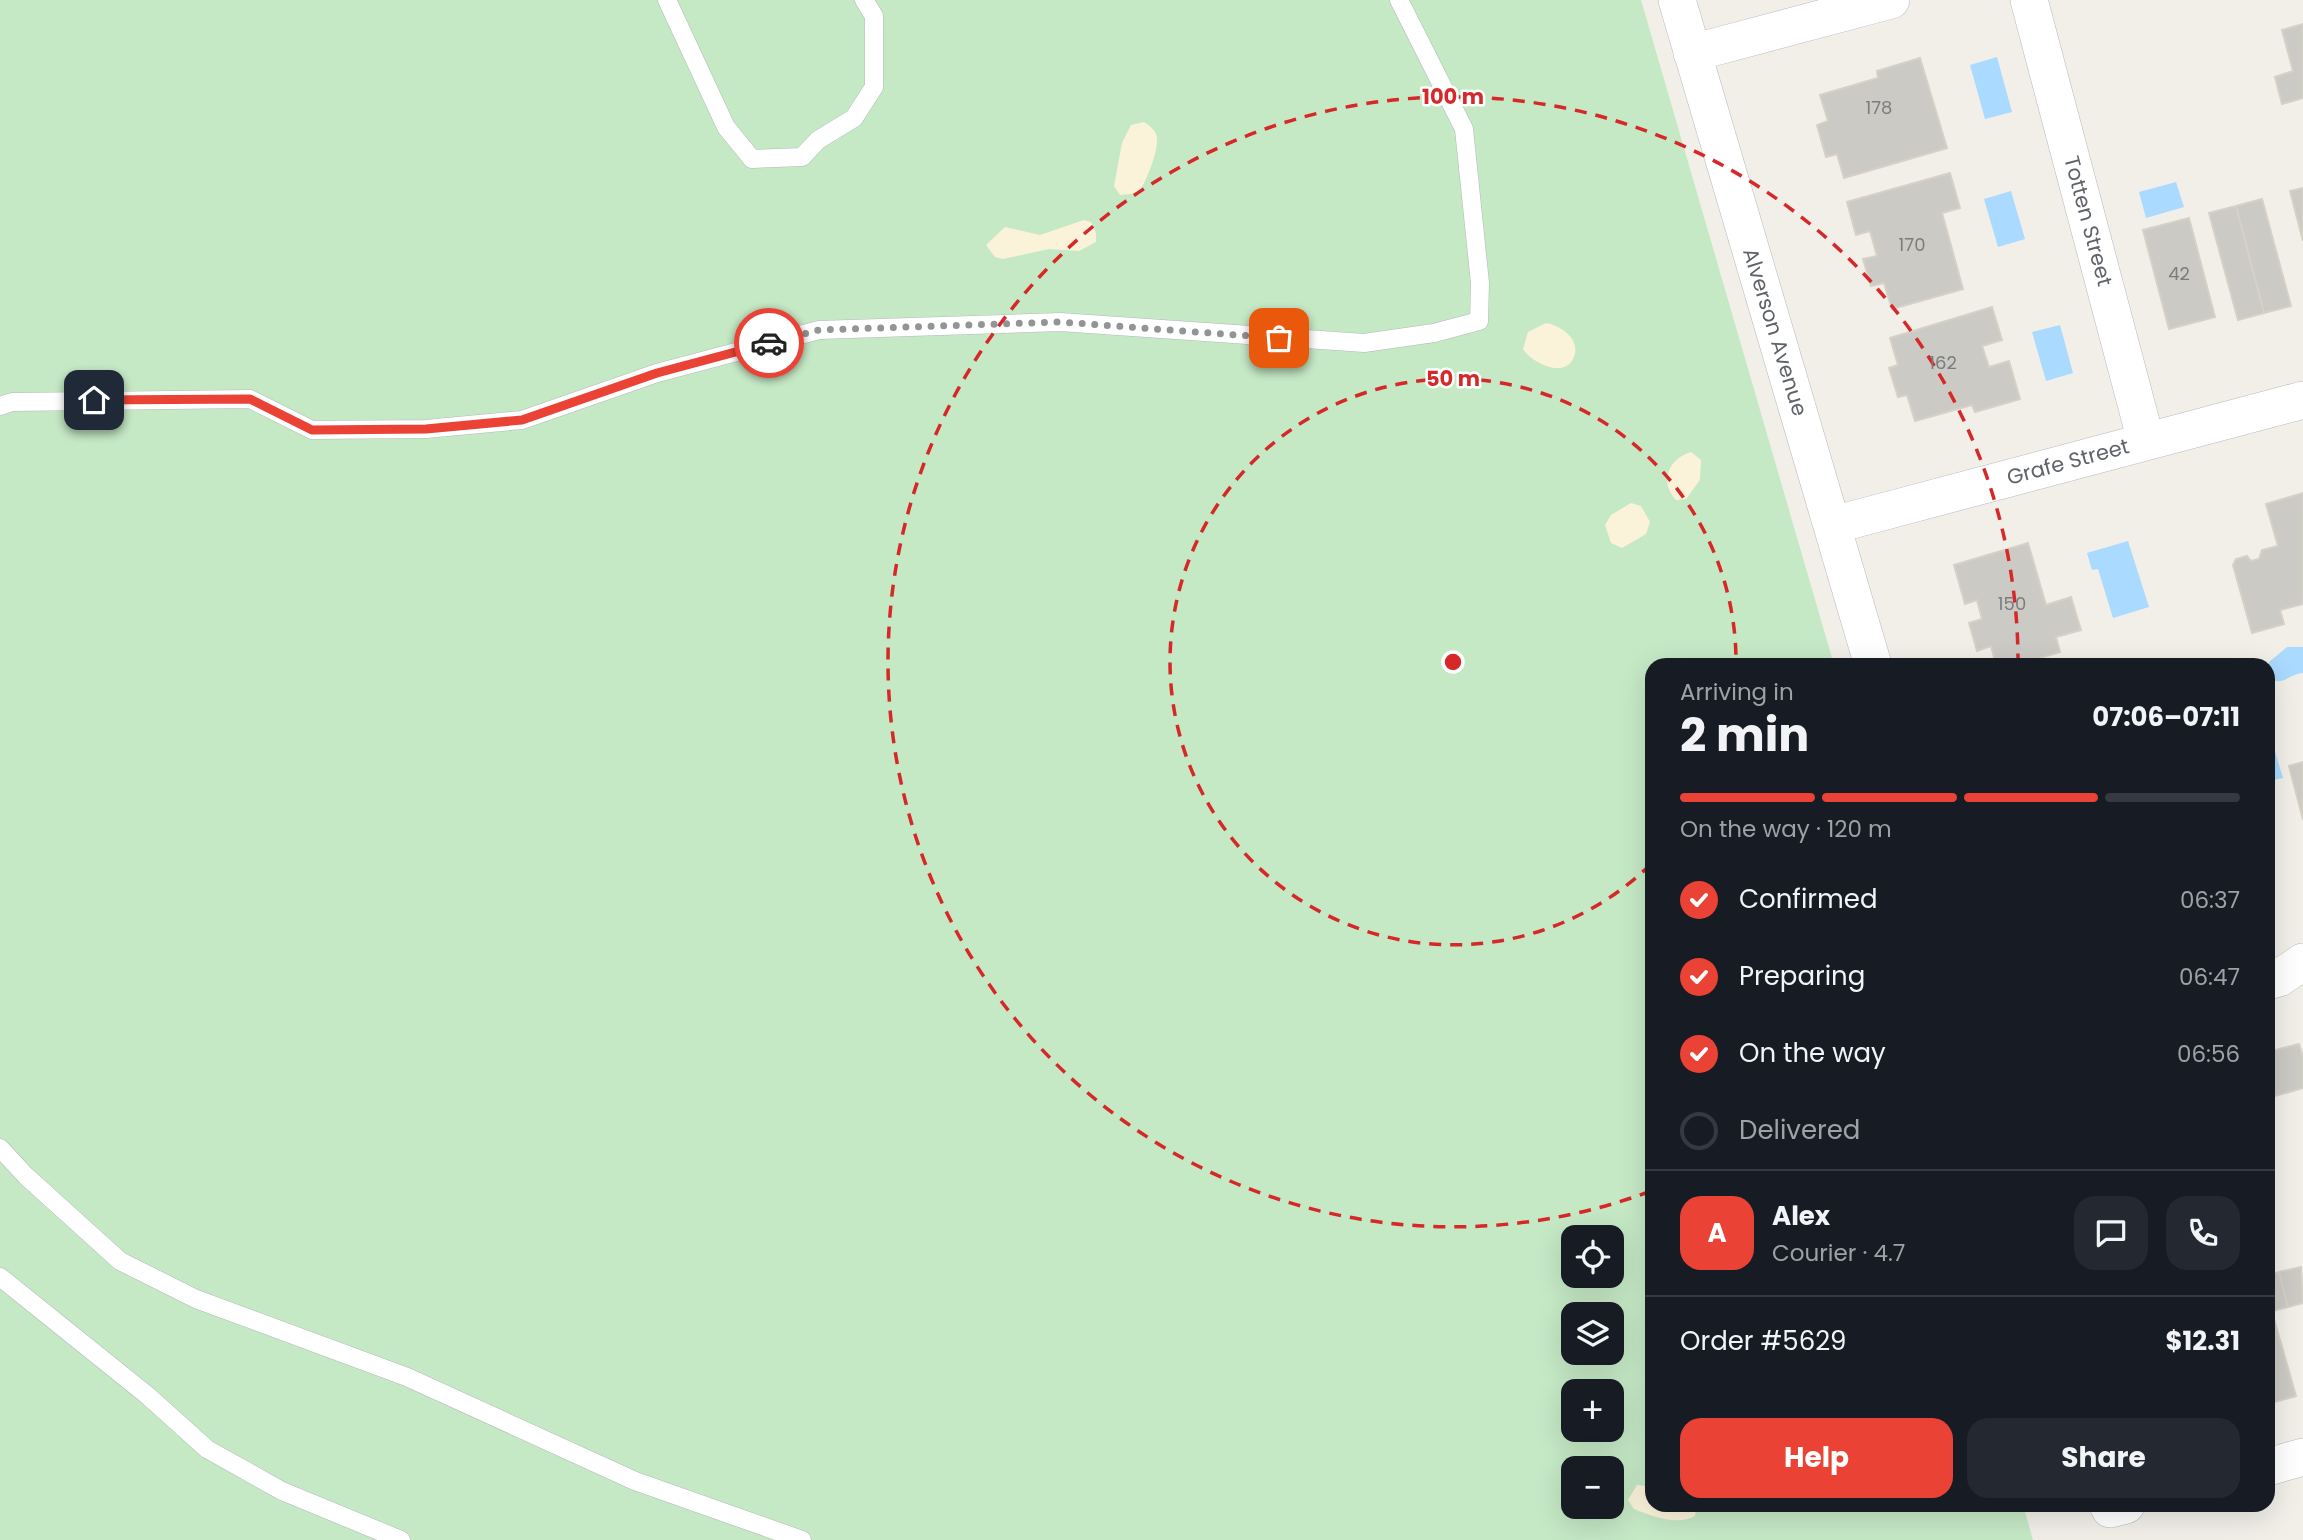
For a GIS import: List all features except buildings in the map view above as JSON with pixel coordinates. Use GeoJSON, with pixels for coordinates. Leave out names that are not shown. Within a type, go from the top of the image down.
{"type":"FeatureCollection","features":[{"type":"Feature","properties":{"kind":"street","name":"Alverson Avenue"},"geometry":{"type":"LineString","coordinates":[[1677,0],[1870,658]]}},
{"type":"Feature","properties":{"kind":"street"},"geometry":{"type":"LineString","coordinates":[[1692,53],[1891,0]]}},
{"type":"Feature","properties":{"kind":"street","name":"Totten Street"},"geometry":{"type":"LineString","coordinates":[[2029,0],[2146,441]]}},
{"type":"Feature","properties":{"kind":"street","name":"Grafe Street"},"geometry":{"type":"LineString","coordinates":[[1833,525],[2303,400]]}},
{"type":"Feature","properties":{"kind":"street"},"geometry":{"type":"LineString","coordinates":[[2275,979],[2303,962]]}},
{"type":"Feature","properties":{"kind":"street"},"geometry":{"type":"LineString","coordinates":[[2275,1465],[2303,1457]]}},
{"type":"Feature","properties":{"kind":"lane"},"geometry":{"type":"LineString","coordinates":[[667,0],[726,127],[752,159],[802,157],[818,140],[854,118],[874,88],[874,16],[864,0]]}},
{"type":"Feature","properties":{"kind":"lane"},"geometry":{"type":"LineString","coordinates":[[0,406],[12,402],[250,399],[312,430],[426,429],[522,420],[657,373],[819,330],[1060,322],[1364,343],[1434,333],[1479,321],[1480,283],[1464,129],[1399,0]]}},
{"type":"Feature","properties":{"kind":"lane"},"geometry":{"type":"LineString","coordinates":[[0,1148],[26,1176],[121,1261],[196,1300],[407,1377],[635,1481],[802,1540]]}},
{"type":"Feature","properties":{"kind":"lane"},"geometry":{"type":"LineString","coordinates":[[0,1277],[147,1395],[207,1449],[282,1491],[401,1540]]}},
{"type":"Feature","properties":{"kind":"green space"},"geometry":{"type":"Polygon","coordinates":[[[0,0],[1641,0],[1832,658],[1645,658],[1645,1512],[2025,1512],[2033,1540],[0,1540],[0,0]]]}},
{"type":"Feature","properties":{"kind":"sand"},"geometry":{"type":"Polygon","coordinates":[[[1144,122],[1157,136],[1154,159],[1138,193],[1120,195],[1114,186],[1122,143],[1131,125],[1144,122]]]}},
{"type":"Feature","properties":{"kind":"sand"},"geometry":{"type":"Polygon","coordinates":[[[1084,220],[1091,222],[1096,233],[1096,242],[1079,251],[1049,249],[1003,259],[995,257],[986,245],[1005,227],[1040,235],[1084,220]]]}},
{"type":"Feature","properties":{"kind":"sand"},"geometry":{"type":"Polygon","coordinates":[[[1546,323],[1563,330],[1575,344],[1574,357],[1570,364],[1556,368],[1548,366],[1533,359],[1523,349],[1528,332],[1546,323]]]}},
{"type":"Feature","properties":{"kind":"sand"},"geometry":{"type":"Polygon","coordinates":[[[1691,452],[1701,460],[1700,480],[1686,499],[1676,500],[1668,486],[1668,472],[1677,460],[1691,452]]]}},
{"type":"Feature","properties":{"kind":"sand"},"geometry":{"type":"Polygon","coordinates":[[[1631,503],[1641,506],[1650,522],[1646,534],[1622,548],[1611,543],[1605,525],[1611,515],[1631,503]]]}},
{"type":"Feature","properties":{"kind":"sand"},"geometry":{"type":"Polygon","coordinates":[[[1637,1485],[1645,1486],[1645,1512],[1696,1512],[1695,1516],[1680,1520],[1656,1517],[1634,1509],[1628,1500],[1637,1485]]]}},
{"type":"Feature","properties":{"kind":"water"},"geometry":{"type":"Polygon","coordinates":[[[1997,57],[2012,112],[1985,119],[1970,65],[1997,57]]]}},
{"type":"Feature","properties":{"kind":"water"},"geometry":{"type":"Polygon","coordinates":[[[2176,182],[2184,207],[2146,218],[2139,192],[2176,182]]]}},
{"type":"Feature","properties":{"kind":"water"},"geometry":{"type":"Polygon","coordinates":[[[2011,191],[2025,239],[1998,247],[1984,199],[2011,191]]]}},
{"type":"Feature","properties":{"kind":"water"},"geometry":{"type":"Polygon","coordinates":[[[2060,325],[2073,373],[2046,381],[2032,332],[2060,325]]]}},
{"type":"Feature","properties":{"kind":"water"},"geometry":{"type":"Polygon","coordinates":[[[2128,541],[2149,607],[2113,618],[2098,569],[2092,570],[2087,553],[2128,541]]]}},
{"type":"Feature","properties":{"kind":"water"},"geometry":{"type":"Polygon","coordinates":[[[2287,647],[2303,647],[2303,673],[2275,680],[2274,658],[2287,647]]]}},
{"type":"Feature","properties":{"kind":"water"},"geometry":{"type":"Polygon","coordinates":[[[2275,751],[2283,778],[2275,780],[2275,751]]]}},
{"type":"Feature","properties":{"kind":"way so far"},"geometry":{"type":"LineString","coordinates":[[769,343],[819,330],[1060,322],[1279,338]]}},
{"type":"Feature","properties":{"kind":"route"},"geometry":{"type":"LineString","coordinates":[[94,400],[250,399],[312,430],[426,429],[522,420],[657,373],[769,343]]}}]}
